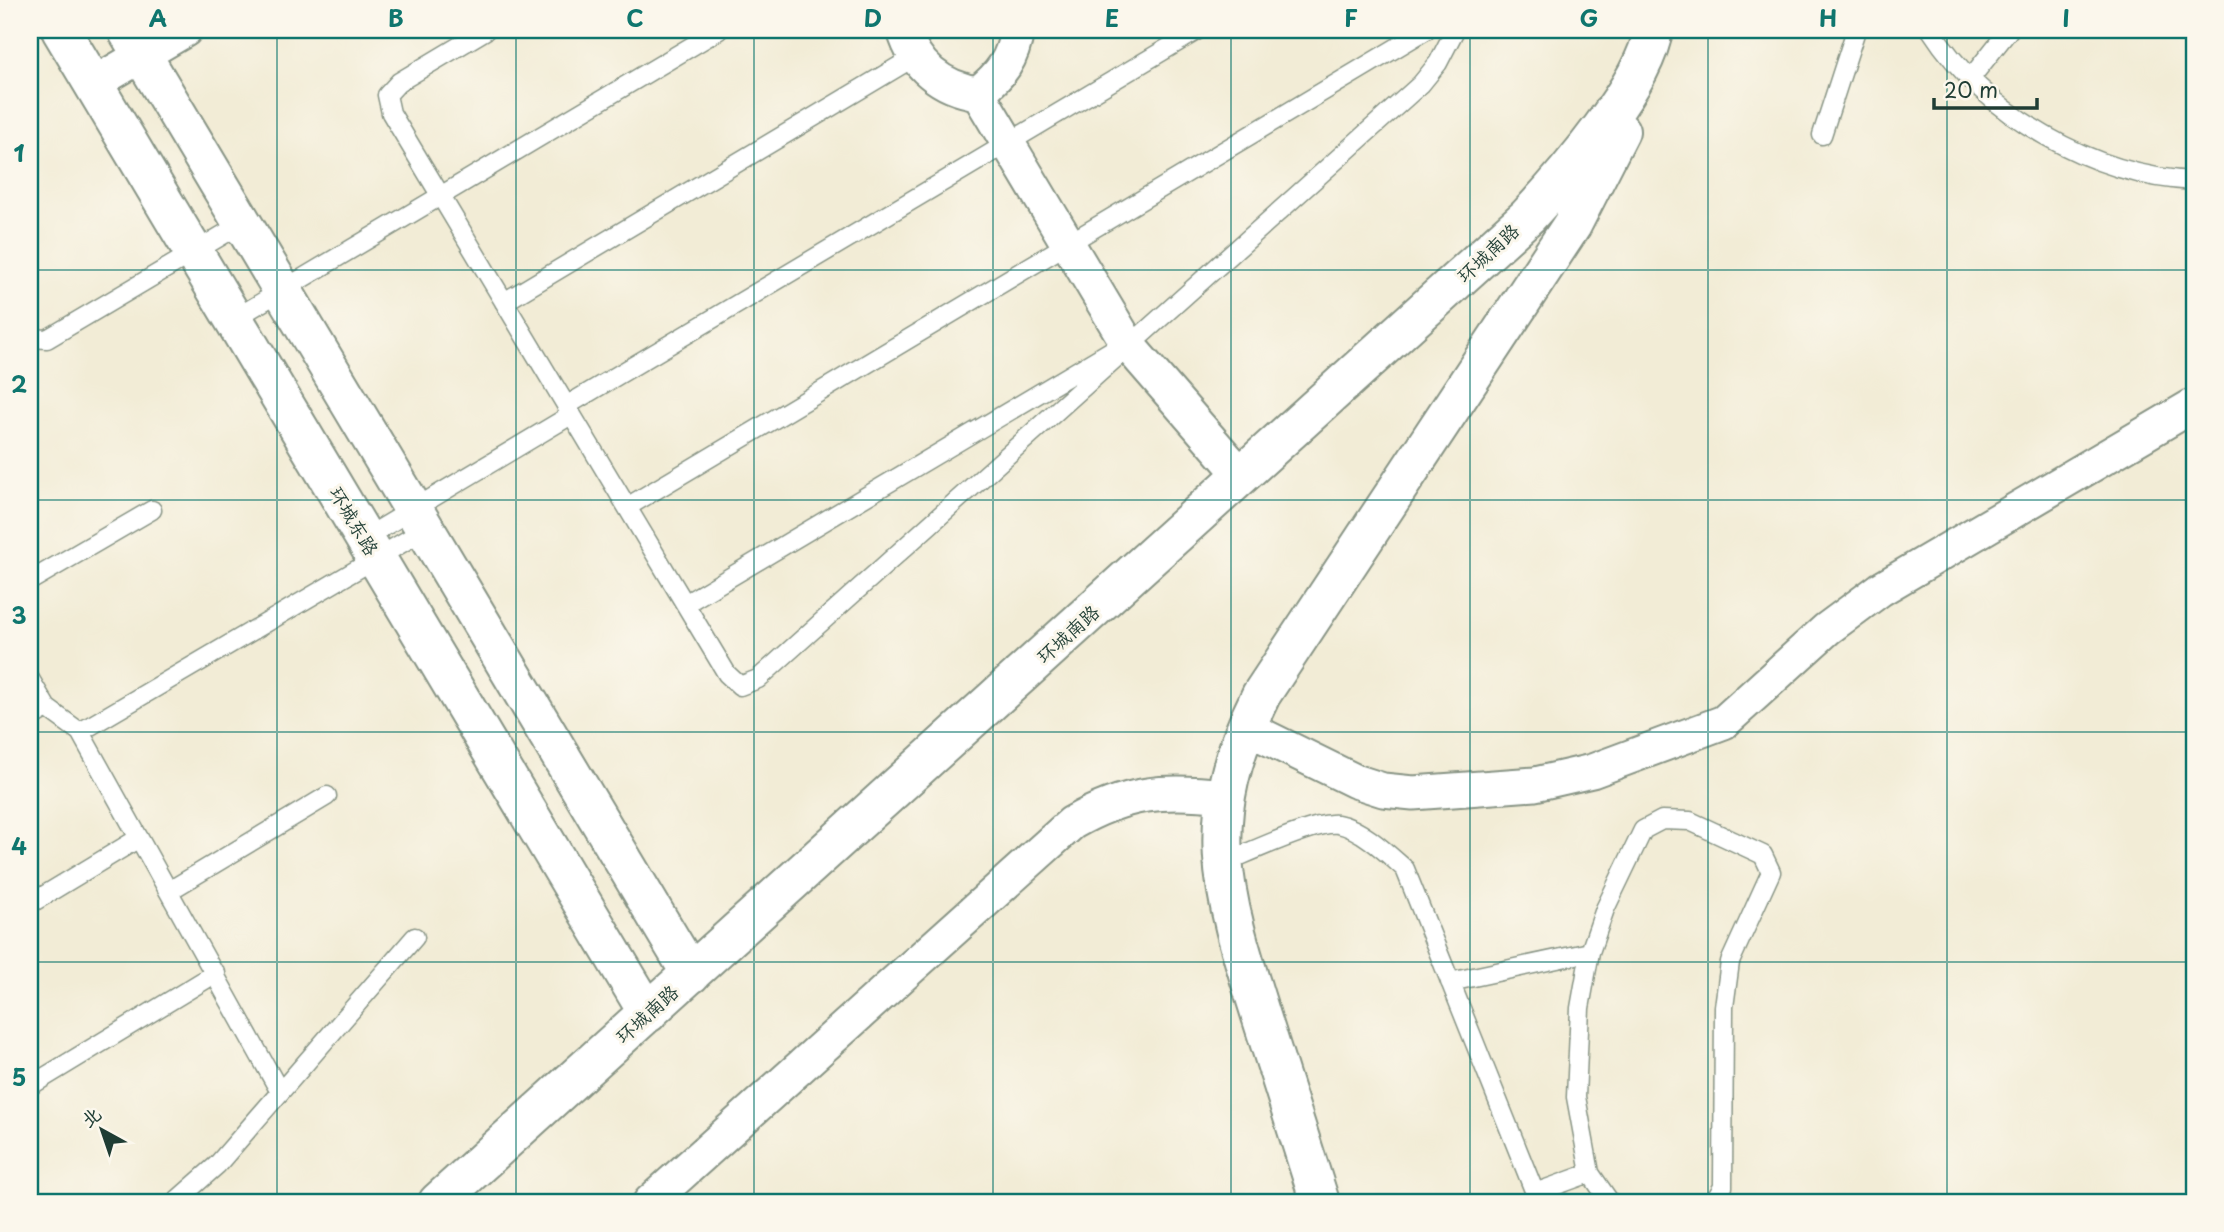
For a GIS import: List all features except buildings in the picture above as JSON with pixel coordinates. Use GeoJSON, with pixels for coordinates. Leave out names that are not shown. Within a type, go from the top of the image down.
{"type":"FeatureCollection","features":[{"type":"Feature","properties":{"kind":"main road","name":"环城东路"},"geometry":{"type":"LineString","coordinates":[[61,30],[648,1013]]}},
{"type":"Feature","properties":{"kind":"main road"},"geometry":{"type":"LineString","coordinates":[[1320,1202],[1234,931],[1221,864],[1224,796],[1245,727],[1261,695],[1537,280],[1604,166],[1631,106],[1652,37]]}},
{"type":"Feature","properties":{"kind":"main road","name":"环城南路"},"geometry":{"type":"LineString","coordinates":[[438,1202],[1497,245],[1583,153],[1625,91],[1652,37]]}},
{"type":"Feature","properties":{"kind":"main road"},"geometry":{"type":"LineString","coordinates":[[135,43],[691,974]]}},
{"type":"Feature","properties":{"kind":"main road"},"geometry":{"type":"LineString","coordinates":[[1497,245],[1514,239],[1531,246],[1540,262],[1537,280]]}},
{"type":"Feature","properties":{"kind":"street"},"geometry":{"type":"LineString","coordinates":[[93,84],[135,43],[185,30]]}},
{"type":"Feature","properties":{"kind":"street"},"geometry":{"type":"LineString","coordinates":[[910,43],[942,82],[959,90],[978,93],[999,77],[1014,53],[1017,30]]}},
{"type":"Feature","properties":{"kind":"street"},"geometry":{"type":"LineString","coordinates":[[978,93],[1128,344],[1242,476]]}},
{"type":"Feature","properties":{"kind":"street"},"geometry":{"type":"LineString","coordinates":[[1245,727],[1355,781],[1383,790],[1413,793],[1535,784],[1592,771],[1724,722],[1827,629],[1881,589],[2194,405]]}},
{"type":"Feature","properties":{"kind":"street"},"geometry":{"type":"LineString","coordinates":[[650,1202],[1072,823],[1093,811],[1139,794],[1182,791],[1224,796]]}},
{"type":"Feature","properties":{"kind":"lane"},"geometry":{"type":"LineString","coordinates":[[486,30],[399,82],[387,95],[391,113],[685,604],[732,681],[740,686],[749,684],[1421,84],[1438,63],[1455,30]]}},
{"type":"Feature","properties":{"kind":"lane"},"geometry":{"type":"LineString","coordinates":[[234,319],[719,30]]}},
{"type":"Feature","properties":{"kind":"lane"},"geometry":{"type":"LineString","coordinates":[[80,732],[420,519],[569,410],[1198,30]]}},
{"type":"Feature","properties":{"kind":"lane"},"geometry":{"type":"LineString","coordinates":[[626,507],[1426,30]]}},
{"type":"Feature","properties":{"kind":"lane"},"geometry":{"type":"LineString","coordinates":[[1822,135],[1856,30]]}},
{"type":"Feature","properties":{"kind":"lane"},"geometry":{"type":"LineString","coordinates":[[1931,30],[1970,79],[2030,126],[2064,145],[2141,173],[2194,181]]}},
{"type":"Feature","properties":{"kind":"lane"},"geometry":{"type":"LineString","coordinates":[[1970,79],[2009,30]]}},
{"type":"Feature","properties":{"kind":"lane"},"geometry":{"type":"LineString","coordinates":[[504,302],[910,43]]}},
{"type":"Feature","properties":{"kind":"lane"},"geometry":{"type":"LineString","coordinates":[[30,338],[47,339],[243,223]]}},
{"type":"Feature","properties":{"kind":"lane"},"geometry":{"type":"LineString","coordinates":[[685,604],[1128,344]]}},
{"type":"Feature","properties":{"kind":"lane"},"geometry":{"type":"LineString","coordinates":[[30,581],[152,510]]}},
{"type":"Feature","properties":{"kind":"lane"},"geometry":{"type":"LineString","coordinates":[[30,679],[47,708],[80,732],[280,1092]]}},
{"type":"Feature","properties":{"kind":"lane"},"geometry":{"type":"LineString","coordinates":[[30,718],[47,708]]}},
{"type":"Feature","properties":{"kind":"lane"},"geometry":{"type":"LineString","coordinates":[[169,891],[327,796]]}},
{"type":"Feature","properties":{"kind":"lane"},"geometry":{"type":"LineString","coordinates":[[1610,1202],[1590,1173],[1576,1097],[1580,1008],[1590,952],[1605,909],[1643,830],[1662,820],[1690,821],[1763,855],[1771,872],[1730,962],[1724,1007],[1723,1187],[1714,1202]]}},
{"type":"Feature","properties":{"kind":"lane"},"geometry":{"type":"LineString","coordinates":[[1221,864],[1315,827],[1338,824],[1378,844],[1405,869],[1532,1198],[1590,1173]]}},
{"type":"Feature","properties":{"kind":"lane"},"geometry":{"type":"LineString","coordinates":[[30,904],[139,838]]}},
{"type":"Feature","properties":{"kind":"lane"},"geometry":{"type":"LineString","coordinates":[[175,1202],[217,1165],[415,937]]}},
{"type":"Feature","properties":{"kind":"lane"},"geometry":{"type":"LineString","coordinates":[[1450,982],[1590,952]]}},
{"type":"Feature","properties":{"kind":"lane"},"geometry":{"type":"LineString","coordinates":[[30,1086],[216,973]]}}]}
